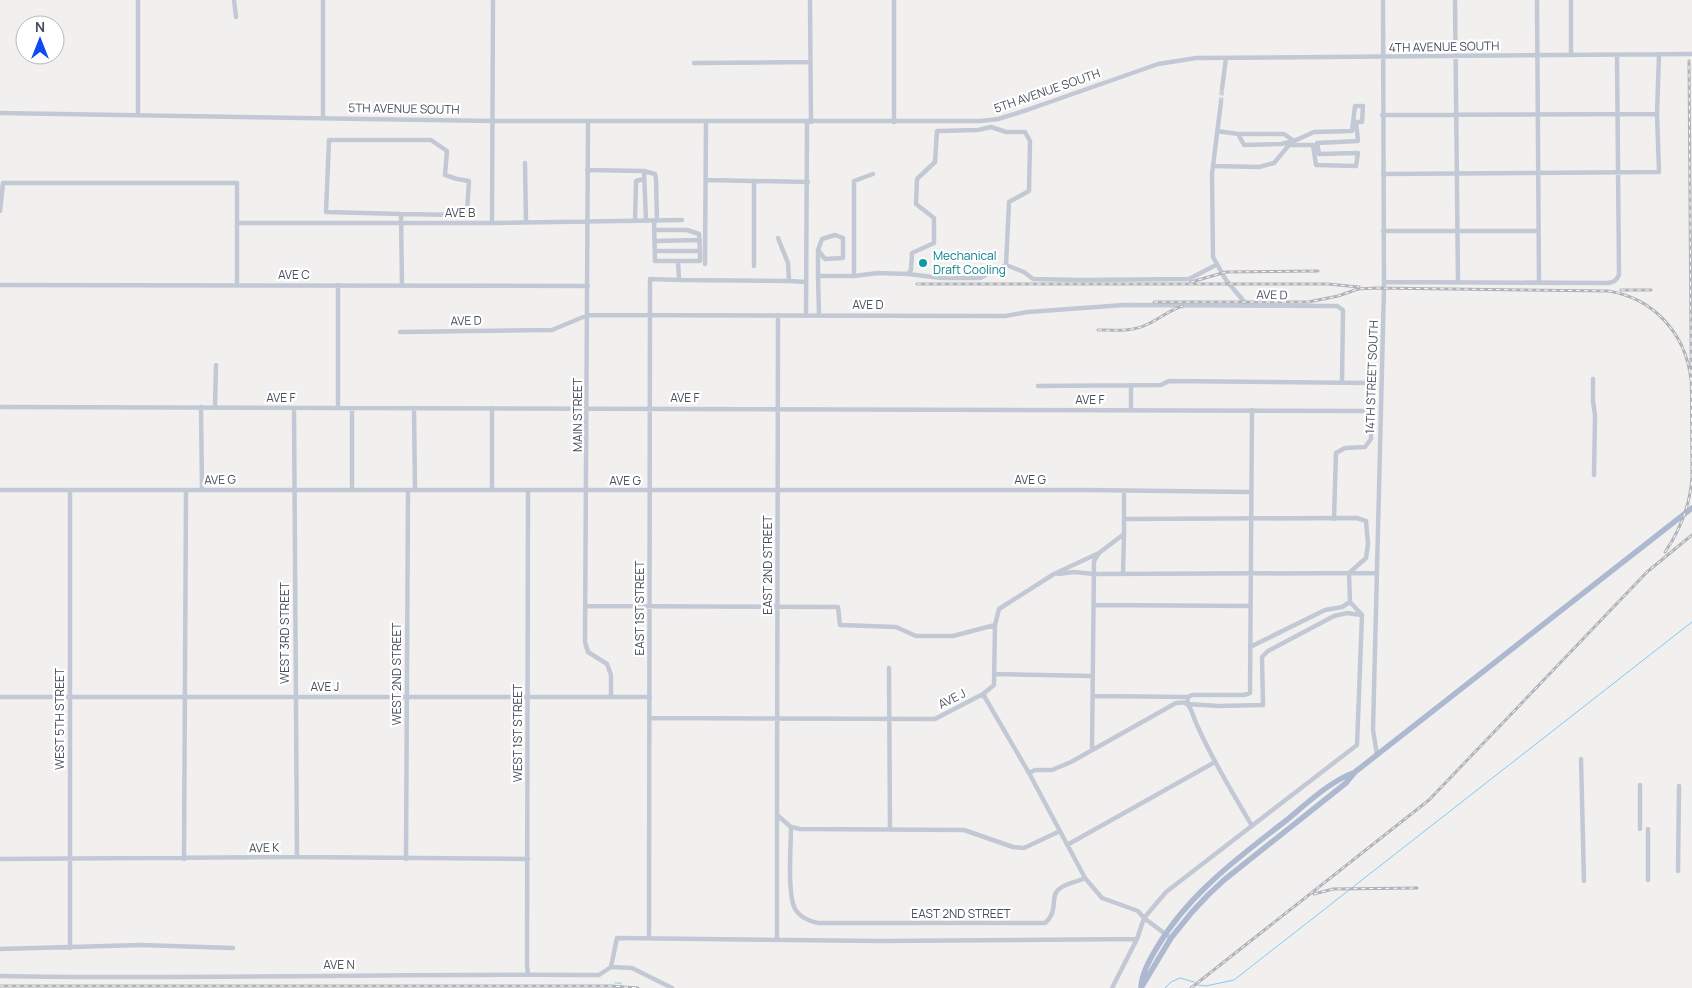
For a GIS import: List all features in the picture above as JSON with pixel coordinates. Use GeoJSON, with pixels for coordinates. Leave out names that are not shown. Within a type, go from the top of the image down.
{"type":"FeatureCollection","features":[{"type":"Feature","properties":{"kind":"main road"},"geometry":{"type":"LineString","coordinates":[[1141,988],[1172,938],[1192,912],[1217,886],[1346,783],[1355,772],[1376,755],[1692,508]]}},
{"type":"Feature","properties":{"kind":"main road"},"geometry":{"type":"LineString","coordinates":[[1141,988],[1142,977],[1166,934],[1190,903],[1218,875],[1342,777],[1355,772]]}},
{"type":"Feature","properties":{"kind":"street"},"geometry":{"type":"LineString","coordinates":[[138,0],[138,114]]}},
{"type":"Feature","properties":{"kind":"street"},"geometry":{"type":"LineString","coordinates":[[234,0],[236,17]]}},
{"type":"Feature","properties":{"kind":"street"},"geometry":{"type":"LineString","coordinates":[[324,0],[324,117]]}},
{"type":"Feature","properties":{"kind":"street"},"geometry":{"type":"LineString","coordinates":[[492,223],[493,0]]}},
{"type":"Feature","properties":{"kind":"street"},"geometry":{"type":"LineString","coordinates":[[806,315],[810,0]]}},
{"type":"Feature","properties":{"kind":"street"},"geometry":{"type":"LineString","coordinates":[[894,0],[894,122]]}},
{"type":"Feature","properties":{"kind":"street","name":"14TH STREET SOUTH"},"geometry":{"type":"LineString","coordinates":[[1376,755],[1374,730],[1376,573],[1384,282],[1383,0]]}},
{"type":"Feature","properties":{"kind":"street"},"geometry":{"type":"LineString","coordinates":[[1456,0],[1458,282]]}},
{"type":"Feature","properties":{"kind":"street"},"geometry":{"type":"LineString","coordinates":[[1537,0],[1538,283]]}},
{"type":"Feature","properties":{"kind":"street"},"geometry":{"type":"LineString","coordinates":[[1571,0],[1571,55]]}},
{"type":"Feature","properties":{"kind":"street"},"geometry":{"type":"LineString","coordinates":[[1384,282],[1614,282],[1619,275],[1617,54]]}},
{"type":"Feature","properties":{"kind":"street"},"geometry":{"type":"LineString","coordinates":[[1383,174],[1659,172],[1657,114],[1659,54]]}},
{"type":"Feature","properties":{"kind":"street","name":"4TH AVENUE SOUTH"},"geometry":{"type":"LineString","coordinates":[[1196,58],[1692,54]]}},
{"type":"Feature","properties":{"kind":"street","name":"5TH AVENUE SOUTH"},"geometry":{"type":"LineString","coordinates":[[0,113],[492,121],[981,121],[998,119],[1158,64],[1196,58]]}},
{"type":"Feature","properties":{"kind":"street"},"geometry":{"type":"LineString","coordinates":[[1222,89],[1226,58]]}},
{"type":"Feature","properties":{"kind":"street"},"geometry":{"type":"LineString","coordinates":[[694,63],[810,62]]}},
{"type":"Feature","properties":{"kind":"street"},"geometry":{"type":"LineString","coordinates":[[1220,102],[1213,166],[1213,257],[1226,280],[1247,305]]}},
{"type":"Feature","properties":{"kind":"street"},"geometry":{"type":"LineString","coordinates":[[1213,166],[1260,167],[1274,164],[1289,145],[1302,144],[1313,145],[1316,165],[1356,166],[1358,153],[1319,154],[1317,143],[1358,141],[1356,122],[1362,122],[1363,106],[1355,106],[1352,131],[1314,132],[1294,141],[1281,144],[1244,145],[1238,134]]}},
{"type":"Feature","properties":{"kind":"street"},"geometry":{"type":"LineString","coordinates":[[1382,114],[1657,114]]}},
{"type":"Feature","properties":{"kind":"street","name":"MAIN STREET"},"geometry":{"type":"LineString","coordinates":[[588,121],[586,642],[588,652],[607,664],[610,675],[611,698]]}},
{"type":"Feature","properties":{"kind":"street"},"geometry":{"type":"LineString","coordinates":[[705,264],[706,122]]}},
{"type":"Feature","properties":{"kind":"street"},"geometry":{"type":"LineString","coordinates":[[908,274],[911,270],[912,253],[934,243],[934,218],[916,204],[916,179],[936,162],[937,131],[978,130],[991,127],[1006,132],[1025,132],[1030,141],[1029,191],[1009,202],[1006,265]]}},
{"type":"Feature","properties":{"kind":"street"},"geometry":{"type":"LineString","coordinates":[[1217,131],[1238,134],[1284,134],[1294,141]]}},
{"type":"Feature","properties":{"kind":"street"},"geometry":{"type":"LineString","coordinates":[[329,140],[431,140],[448,151],[445,175],[469,181],[467,212],[459,215],[401,214],[326,212],[329,140]]}},
{"type":"Feature","properties":{"kind":"street"},"geometry":{"type":"LineString","coordinates":[[525,163],[526,222]]}},
{"type":"Feature","properties":{"kind":"street"},"geometry":{"type":"LineString","coordinates":[[587,170],[644,171],[655,174],[656,179],[654,230],[655,261],[700,261],[699,234],[687,230],[654,230]]}},
{"type":"Feature","properties":{"kind":"street"},"geometry":{"type":"LineString","coordinates":[[644,171],[646,221]]}},
{"type":"Feature","properties":{"kind":"street"},"geometry":{"type":"LineString","coordinates":[[854,276],[854,181],[873,174]]}},
{"type":"Feature","properties":{"kind":"street"},"geometry":{"type":"LineString","coordinates":[[635,221],[636,181],[644,179]]}},
{"type":"Feature","properties":{"kind":"street"},"geometry":{"type":"LineString","coordinates":[[706,180],[808,182]]}},
{"type":"Feature","properties":{"kind":"street"},"geometry":{"type":"LineString","coordinates":[[754,181],[754,266]]}},
{"type":"Feature","properties":{"kind":"street"},"geometry":{"type":"LineString","coordinates":[[0,211],[3,183],[237,184],[237,286]]}},
{"type":"Feature","properties":{"kind":"street"},"geometry":{"type":"LineString","coordinates":[[401,214],[402,285]]}},
{"type":"Feature","properties":{"kind":"street","name":"AVE B"},"geometry":{"type":"LineString","coordinates":[[237,222],[492,223],[682,220]]}},
{"type":"Feature","properties":{"kind":"street"},"geometry":{"type":"LineString","coordinates":[[1383,231],[1538,231]]}},
{"type":"Feature","properties":{"kind":"street"},"geometry":{"type":"LineString","coordinates":[[818,250],[825,259],[843,258],[843,238],[834,235],[822,239],[818,250],[819,315]]}},
{"type":"Feature","properties":{"kind":"street"},"geometry":{"type":"LineString","coordinates":[[778,238],[788,264],[789,281]]}},
{"type":"Feature","properties":{"kind":"street"},"geometry":{"type":"LineString","coordinates":[[654,241],[700,240]]}},
{"type":"Feature","properties":{"kind":"street"},"geometry":{"type":"LineString","coordinates":[[655,250],[700,250]]}},
{"type":"Feature","properties":{"kind":"street"},"geometry":{"type":"LineString","coordinates":[[678,261],[679,280],[806,282]]}},
{"type":"Feature","properties":{"kind":"street"},"geometry":{"type":"LineString","coordinates":[[818,276],[908,274],[941,278],[980,278],[1006,265],[1024,272],[1033,279],[1189,279],[1216,265]]}},
{"type":"Feature","properties":{"kind":"street","name":"EAST 1ST STREET"},"geometry":{"type":"LineString","coordinates":[[649,938],[650,279],[679,280]]}},
{"type":"Feature","properties":{"kind":"street","name":"AVE C"},"geometry":{"type":"LineString","coordinates":[[0,285],[588,286]]}},
{"type":"Feature","properties":{"kind":"street"},"geometry":{"type":"LineString","coordinates":[[338,285],[338,408]]}},
{"type":"Feature","properties":{"kind":"street","name":"AVE D"},"geometry":{"type":"LineString","coordinates":[[400,332],[552,330],[588,315],[1005,316],[1028,312],[1124,305],[1337,306],[1343,310],[1342,382]]}},
{"type":"Feature","properties":{"kind":"street","name":"EAST 2ND STREET"},"geometry":{"type":"LineString","coordinates":[[777,940],[778,315]]}},
{"type":"Feature","properties":{"kind":"street"},"geometry":{"type":"LineString","coordinates":[[215,407],[216,365]]}},
{"type":"Feature","properties":{"kind":"street"},"geometry":{"type":"LineString","coordinates":[[1593,379],[1595,415],[1594,475]]}},
{"type":"Feature","properties":{"kind":"street"},"geometry":{"type":"LineString","coordinates":[[1038,386],[1161,385],[1169,381],[1369,383],[1371,438],[1365,447],[1345,448],[1336,453],[1334,519]]}},
{"type":"Feature","properties":{"kind":"street"},"geometry":{"type":"LineString","coordinates":[[1131,385],[1131,410]]}},
{"type":"Feature","properties":{"kind":"street","name":"AVE F"},"geometry":{"type":"LineString","coordinates":[[0,407],[1371,411]]}},
{"type":"Feature","properties":{"kind":"street"},"geometry":{"type":"LineString","coordinates":[[201,407],[202,490]]}},
{"type":"Feature","properties":{"kind":"street","name":"WEST 3RD STREET"},"geometry":{"type":"LineString","coordinates":[[294,408],[297,857]]}},
{"type":"Feature","properties":{"kind":"street"},"geometry":{"type":"LineString","coordinates":[[352,408],[352,490]]}},
{"type":"Feature","properties":{"kind":"street"},"geometry":{"type":"LineString","coordinates":[[414,408],[415,490]]}},
{"type":"Feature","properties":{"kind":"street"},"geometry":{"type":"LineString","coordinates":[[492,408],[492,490]]}},
{"type":"Feature","properties":{"kind":"street"},"geometry":{"type":"LineString","coordinates":[[1094,696],[1188,697],[1192,695],[1244,695],[1250,693],[1252,410]]}},
{"type":"Feature","properties":{"kind":"street","name":"AVE G"},"geometry":{"type":"LineString","coordinates":[[0,490],[1250,492]]}},
{"type":"Feature","properties":{"kind":"street","name":"WEST 5TH STREET"},"geometry":{"type":"LineString","coordinates":[[70,490],[70,948]]}},
{"type":"Feature","properties":{"kind":"street","name":"WEST 2ND STREET"},"geometry":{"type":"LineString","coordinates":[[406,859],[408,490]]}},
{"type":"Feature","properties":{"kind":"street"},"geometry":{"type":"LineString","coordinates":[[184,859],[186,491]]}},
{"type":"Feature","properties":{"kind":"street","name":"WEST 1ST STREET"},"geometry":{"type":"LineString","coordinates":[[528,491],[528,974]]}},
{"type":"Feature","properties":{"kind":"street"},"geometry":{"type":"LineString","coordinates":[[1124,491],[1124,573]]}},
{"type":"Feature","properties":{"kind":"street"},"geometry":{"type":"LineString","coordinates":[[1125,519],[1357,518],[1366,522],[1368,544],[1366,558],[1348,573]]}},
{"type":"Feature","properties":{"kind":"street"},"geometry":{"type":"LineString","coordinates":[[1093,676],[996,674],[995,625],[999,609],[1054,574],[1099,553],[1124,534]]}},
{"type":"Feature","properties":{"kind":"street"},"geometry":{"type":"LineString","coordinates":[[1092,750],[1094,561],[1099,553]]}},
{"type":"Feature","properties":{"kind":"street"},"geometry":{"type":"LineString","coordinates":[[1054,574],[1074,572],[1094,574],[1376,573]]}},
{"type":"Feature","properties":{"kind":"street"},"geometry":{"type":"LineString","coordinates":[[1112,988],[1137,939],[1144,918],[1166,892],[1357,745],[1362,615],[1350,602],[1348,573]]}},
{"type":"Feature","properties":{"kind":"street"},"geometry":{"type":"LineString","coordinates":[[1250,647],[1325,610],[1342,607],[1350,602]]}},
{"type":"Feature","properties":{"kind":"street"},"geometry":{"type":"LineString","coordinates":[[1094,605],[1250,606]]}},
{"type":"Feature","properties":{"kind":"street"},"geometry":{"type":"LineString","coordinates":[[586,606],[838,606],[840,625],[896,627],[916,636],[953,636],[995,625]]}},
{"type":"Feature","properties":{"kind":"street"},"geometry":{"type":"LineString","coordinates":[[1028,773],[1035,770],[1052,770],[1071,762],[1182,702],[1219,706],[1263,705],[1262,657],[1268,651],[1334,616],[1347,613],[1362,615]]}},
{"type":"Feature","properties":{"kind":"street"},"geometry":{"type":"LineString","coordinates":[[889,668],[890,830]]}},
{"type":"Feature","properties":{"kind":"street","name":"AVE J"},"geometry":{"type":"LineString","coordinates":[[649,718],[936,719],[984,694],[994,685],[996,674]]}},
{"type":"Feature","properties":{"kind":"street"},"geometry":{"type":"LineString","coordinates":[[984,694],[1085,878],[1102,898],[1138,911],[1144,918],[1172,938]]}},
{"type":"Feature","properties":{"kind":"street","name":"AVE J"},"geometry":{"type":"LineString","coordinates":[[0,697],[650,698]]}},
{"type":"Feature","properties":{"kind":"street"},"geometry":{"type":"LineString","coordinates":[[1188,697],[1187,704],[1215,762],[1252,826]]}},
{"type":"Feature","properties":{"kind":"street"},"geometry":{"type":"LineString","coordinates":[[1581,759],[1584,881]]}},
{"type":"Feature","properties":{"kind":"street"},"geometry":{"type":"LineString","coordinates":[[1067,845],[1215,762]]}},
{"type":"Feature","properties":{"kind":"street"},"geometry":{"type":"LineString","coordinates":[[1640,785],[1640,829]]}},
{"type":"Feature","properties":{"kind":"street"},"geometry":{"type":"LineString","coordinates":[[1678,871],[1679,786]]}},
{"type":"Feature","properties":{"kind":"street"},"geometry":{"type":"LineString","coordinates":[[777,815],[791,827],[800,829],[964,830],[1013,847],[1024,848],[1060,831]]}},
{"type":"Feature","properties":{"kind":"street","name":"EAST 2ND STREET"},"geometry":{"type":"LineString","coordinates":[[791,827],[791,895],[795,910],[805,920],[818,923],[1045,923],[1050,919],[1054,911],[1055,894],[1059,889],[1085,878]]}},
{"type":"Feature","properties":{"kind":"street"},"geometry":{"type":"LineString","coordinates":[[1648,829],[1648,880]]}},
{"type":"Feature","properties":{"kind":"street","name":"AVE K"},"geometry":{"type":"LineString","coordinates":[[0,859],[297,857],[528,859]]}},
{"type":"Feature","properties":{"kind":"street"},"geometry":{"type":"LineString","coordinates":[[611,967],[616,938],[881,941],[1137,939]]}},
{"type":"Feature","properties":{"kind":"street"},"geometry":{"type":"LineString","coordinates":[[0,948],[141,945],[233,948]]}},
{"type":"Feature","properties":{"kind":"street","name":"AVE N"},"geometry":{"type":"LineString","coordinates":[[0,976],[111,978],[599,975],[611,967],[632,968],[672,988]]}},
{"type":"Feature","properties":{"kind":"waterway"},"geometry":{"type":"LineString","coordinates":[[1198,985],[1206,986],[1234,980],[1692,622]]}},
{"type":"Feature","properties":{"kind":"waterway"},"geometry":{"type":"LineString","coordinates":[[1165,988],[1171,982],[1180,978],[1194,982]]}},
{"type":"Feature","properties":{"kind":"waterway"},"geometry":{"type":"LineString","coordinates":[[615,983],[621,984]]}},
{"type":"Feature","properties":{"kind":"tunnel"},"geometry":{"type":"LineString","coordinates":[[1221,102],[1222,89]]}},
{"type":"Feature","properties":{"kind":"railway"},"geometry":{"type":"LineString","coordinates":[[1665,552],[1676,535],[1684,516],[1692,477],[1689,61]]}},
{"type":"Feature","properties":{"kind":"railway"},"geometry":{"type":"LineString","coordinates":[[1191,282],[1226,272],[1318,271]]}},
{"type":"Feature","properties":{"kind":"railway"},"geometry":{"type":"LineString","coordinates":[[917,284],[1328,284],[1359,287]]}},
{"type":"Feature","properties":{"kind":"railway"},"geometry":{"type":"LineString","coordinates":[[1154,302],[1308,302],[1338,296],[1358,289],[1376,288],[1608,291],[1640,301],[1665,321],[1675,333],[1682,348],[1688,363],[1691,380]]}},
{"type":"Feature","properties":{"kind":"railway"},"geometry":{"type":"LineString","coordinates":[[1621,290],[1651,290]]}},
{"type":"Feature","properties":{"kind":"railway"},"geometry":{"type":"LineString","coordinates":[[1098,330],[1124,330],[1142,327],[1183,306]]}},
{"type":"Feature","properties":{"kind":"railway"},"geometry":{"type":"LineString","coordinates":[[1191,988],[1429,800],[1647,572],[1692,535]]}},
{"type":"Feature","properties":{"kind":"railway"},"geometry":{"type":"LineString","coordinates":[[1314,894],[1333,889],[1417,888]]}},
{"type":"Feature","properties":{"kind":"railway"},"geometry":{"type":"LineString","coordinates":[[0,986],[611,986],[638,988]]}},
{"type":"Feature","properties":{"kind":"place","name":"Mechanical Draft Cooling"},"geometry":{"type":"Point","coordinates":[923,263]}}]}
